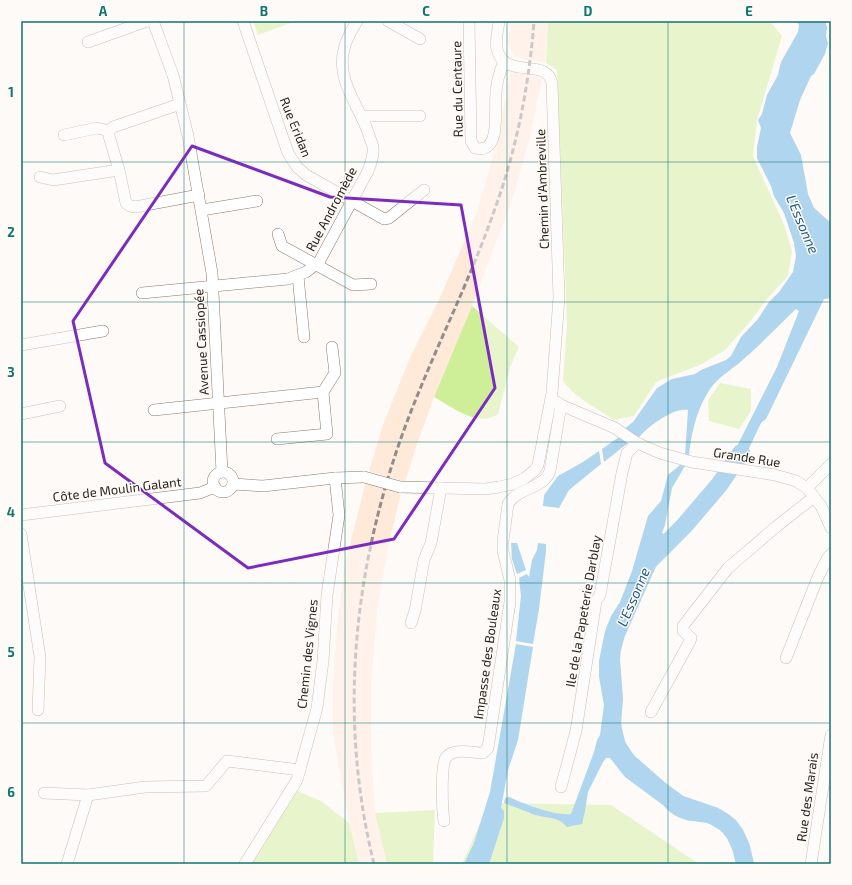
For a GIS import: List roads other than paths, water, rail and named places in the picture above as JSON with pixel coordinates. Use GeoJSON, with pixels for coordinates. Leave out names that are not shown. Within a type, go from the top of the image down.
{"type":"FeatureCollection","features":[{"type":"Feature","properties":{"kind":"street"},"geometry":{"type":"LineString","coordinates":[[88,42],[147,21]]}},
{"type":"Feature","properties":{"kind":"street","name":"Avenue Cassiopée"},"geometry":{"type":"LineString","coordinates":[[153,21],[173,75],[188,136],[212,273],[222,472]]}},
{"type":"Feature","properties":{"kind":"street","name":"Rue Eridan"},"geometry":{"type":"LineString","coordinates":[[243,21],[283,138],[292,160],[297,167],[306,175],[386,219],[424,190]]}},
{"type":"Feature","properties":{"kind":"street","name":"Rue Andromède"},"geometry":{"type":"LineString","coordinates":[[142,293],[288,279],[298,276],[319,262],[368,171],[372,155],[373,146],[346,84],[343,66],[346,44],[357,21]]}},
{"type":"Feature","properties":{"kind":"street"},"geometry":{"type":"LineString","coordinates":[[388,21],[420,39]]}},
{"type":"Feature","properties":{"kind":"street","name":"Rue du Centaure"},"geometry":{"type":"LineString","coordinates":[[469,21],[471,141],[475,148],[485,149],[493,140],[495,129],[496,89],[504,61]]}},
{"type":"Feature","properties":{"kind":"street"},"geometry":{"type":"LineString","coordinates":[[500,21],[497,50],[504,61]]}},
{"type":"Feature","properties":{"kind":"street","name":"Chemin d'Ambreville"},"geometry":{"type":"LineString","coordinates":[[504,61],[507,64],[543,71],[548,74],[552,82],[559,297],[552,393]]}},
{"type":"Feature","properties":{"kind":"street"},"geometry":{"type":"LineString","coordinates":[[180,104],[113,127],[109,131],[109,136],[119,170],[126,203],[130,206],[135,207],[199,195]]}},
{"type":"Feature","properties":{"kind":"street"},"geometry":{"type":"LineString","coordinates":[[361,116],[420,116]]}},
{"type":"Feature","properties":{"kind":"street"},"geometry":{"type":"LineString","coordinates":[[64,135],[97,128],[109,131]]}},
{"type":"Feature","properties":{"kind":"street"},"geometry":{"type":"LineString","coordinates":[[40,177],[53,180],[119,170]]}},
{"type":"Feature","properties":{"kind":"street"},"geometry":{"type":"LineString","coordinates":[[202,210],[257,201]]}},
{"type":"Feature","properties":{"kind":"street"},"geometry":{"type":"LineString","coordinates":[[278,234],[282,246],[353,285],[371,284]]}},
{"type":"Feature","properties":{"kind":"street"},"geometry":{"type":"LineString","coordinates":[[298,276],[304,337]]}},
{"type":"Feature","properties":{"kind":"street"},"geometry":{"type":"LineString","coordinates":[[21,345],[103,331]]}},
{"type":"Feature","properties":{"kind":"street"},"geometry":{"type":"LineString","coordinates":[[277,439],[327,434],[323,392],[335,373],[332,347]]}},
{"type":"Feature","properties":{"kind":"street"},"geometry":{"type":"LineString","coordinates":[[154,410],[323,392]]}},
{"type":"Feature","properties":{"kind":"street"},"geometry":{"type":"LineString","coordinates":[[552,393],[555,400],[561,405]]}},
{"type":"Feature","properties":{"kind":"street","name":"Côte de Moulin Galant"},"geometry":{"type":"LineString","coordinates":[[21,515],[200,493],[214,487],[221,492],[226,492],[232,488],[233,484],[263,486],[335,478],[364,477],[400,487],[485,489],[513,484],[525,478],[535,470],[540,460],[552,393]]}},
{"type":"Feature","properties":{"kind":"street","name":"Grande Rue"},"geometry":{"type":"LineString","coordinates":[[561,405],[615,428],[637,443],[648,448],[680,459],[724,468],[782,476],[796,481],[807,488],[814,497],[825,513],[831,528]]}},
{"type":"Feature","properties":{"kind":"street","name":"Impasse des Bouleaux"},"geometry":{"type":"LineString","coordinates":[[444,821],[442,805],[444,768],[445,760],[448,755],[457,752],[483,753],[488,748],[510,602],[510,580],[503,551],[508,504],[510,499],[545,479],[550,471],[561,405]]}},
{"type":"Feature","properties":{"kind":"street"},"geometry":{"type":"LineString","coordinates":[[21,414],[60,406]]}},
{"type":"Feature","properties":{"kind":"street","name":"Ile de la Papeterie Darblay"},"geometry":{"type":"LineString","coordinates":[[561,787],[576,731],[596,601],[600,595],[622,473],[627,453],[637,443]]}},
{"type":"Feature","properties":{"kind":"street"},"geometry":{"type":"LineString","coordinates":[[807,488],[831,464]]}},
{"type":"Feature","properties":{"kind":"street"},"geometry":{"type":"LineString","coordinates":[[214,487],[213,483],[215,477],[222,472],[230,475],[233,484]]}},
{"type":"Feature","properties":{"kind":"street","name":"Chemin des Vignes"},"geometry":{"type":"LineString","coordinates":[[245,864],[294,786],[300,770],[319,698],[327,595],[338,520],[338,497],[335,478]]}},
{"type":"Feature","properties":{"kind":"street"},"geometry":{"type":"LineString","coordinates":[[412,623],[424,560],[431,543],[441,488]]}},
{"type":"Feature","properties":{"kind":"street"},"geometry":{"type":"LineString","coordinates":[[651,712],[690,641],[691,638],[683,631],[683,626],[728,568],[776,526],[814,497]]}},
{"type":"Feature","properties":{"kind":"street"},"geometry":{"type":"LineString","coordinates":[[21,534],[40,657],[38,710]]}},
{"type":"Feature","properties":{"kind":"street"},"geometry":{"type":"LineString","coordinates":[[786,658],[818,577],[831,554]]}},
{"type":"Feature","properties":{"kind":"street","name":"Rue des Marais"},"geometry":{"type":"LineString","coordinates":[[812,864],[818,828],[822,786],[831,735]]}},
{"type":"Feature","properties":{"kind":"street"},"geometry":{"type":"LineString","coordinates":[[44,793],[88,795],[145,787],[206,786],[227,761],[300,770]]}},
{"type":"Feature","properties":{"kind":"street"},"geometry":{"type":"LineString","coordinates":[[67,864],[88,795]]}},
{"type":"Feature","properties":{"kind":"water"},"geometry":{"type":"Polygon","coordinates":[[[796,21],[825,21],[827,27],[826,36],[828,43],[825,54],[814,74],[811,76],[800,100],[790,133],[801,155],[808,194],[814,208],[831,223],[831,298],[824,299],[766,419],[761,423],[741,465],[729,462],[777,367],[799,311],[796,309],[760,344],[713,385],[703,401],[697,416],[689,455],[685,455],[688,410],[682,410],[668,415],[648,428],[639,437],[624,429],[633,422],[657,388],[672,379],[695,374],[726,360],[731,356],[741,337],[758,319],[769,302],[779,292],[793,272],[796,256],[794,243],[784,213],[774,196],[771,186],[757,158],[757,147],[761,128],[758,120],[762,114],[767,95],[778,75],[781,62],[798,32],[799,25],[796,21]]]}},
{"type":"Feature","properties":{"kind":"water"},"geometry":{"type":"Polygon","coordinates":[[[619,437],[628,443],[604,462],[602,449],[619,437]]]}},
{"type":"Feature","properties":{"kind":"water"},"geometry":{"type":"Polygon","coordinates":[[[599,451],[601,464],[569,490],[559,508],[543,506],[544,495],[558,476],[599,451]]]}},
{"type":"Feature","properties":{"kind":"water"},"geometry":{"type":"Polygon","coordinates":[[[680,465],[685,466],[672,488],[665,525],[616,634],[613,645],[611,659],[614,699],[613,729],[620,752],[633,767],[679,804],[715,816],[729,826],[735,834],[741,847],[745,864],[738,864],[735,853],[729,841],[721,830],[709,823],[688,820],[672,814],[663,805],[625,777],[610,758],[606,758],[603,762],[588,792],[582,824],[567,827],[563,823],[554,819],[533,814],[504,803],[505,798],[509,797],[548,811],[571,814],[600,735],[604,705],[599,677],[599,661],[605,631],[611,616],[620,602],[632,571],[648,516],[661,501],[668,475],[680,465]]]}},
{"type":"Feature","properties":{"kind":"water"},"geometry":{"type":"Polygon","coordinates":[[[511,543],[517,543],[526,570],[517,574],[512,559],[511,543]]]}},
{"type":"Feature","properties":{"kind":"water"},"geometry":{"type":"Polygon","coordinates":[[[538,543],[546,544],[546,551],[533,644],[516,641],[521,596],[519,578],[527,574],[529,577],[532,560],[537,550],[538,543]]]}},
{"type":"Feature","properties":{"kind":"water"},"geometry":{"type":"Polygon","coordinates":[[[516,644],[533,647],[518,740],[508,770],[501,808],[504,811],[504,818],[489,864],[464,864],[474,843],[490,792],[516,644]]]}},
{"type":"Feature","properties":{"kind":"waterway"},"geometry":{"type":"LineString","coordinates":[[650,560],[684,526],[719,485],[741,453]]}},
{"type":"Feature","properties":{"kind":"waterway","name":"L'Essonne"},"geometry":{"type":"LineString","coordinates":[[655,538],[649,560],[616,634],[612,649],[611,659],[614,699],[612,724],[617,746],[627,761],[660,790],[679,804],[714,816],[729,826],[735,834],[741,847],[745,864]]}},
{"type":"Feature","properties":{"kind":"railway"},"geometry":{"type":"LineString","coordinates":[[374,864],[363,811],[357,757],[354,704],[356,651],[361,598],[371,545],[384,493],[400,441],[422,384],[482,243],[501,191],[515,143],[525,95],[534,21]]}}]}
